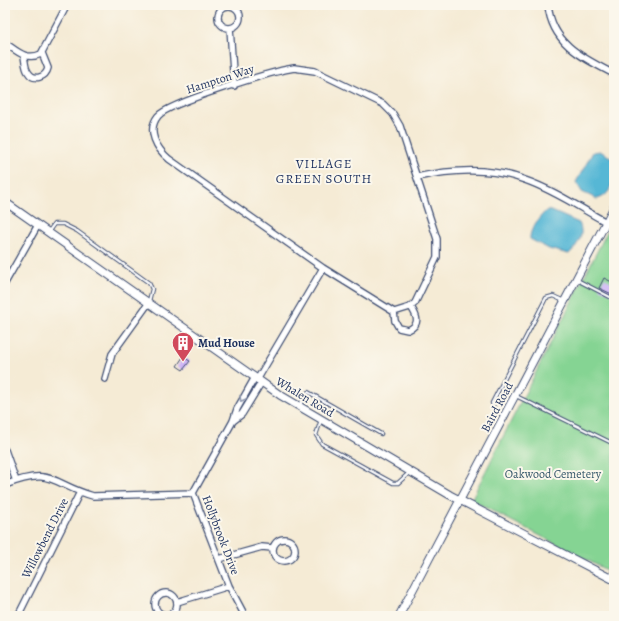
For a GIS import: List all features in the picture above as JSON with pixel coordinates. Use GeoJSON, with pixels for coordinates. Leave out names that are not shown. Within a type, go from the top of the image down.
{"type":"FeatureCollection","features":[{"type":"Feature","properties":{"kind":"street"},"geometry":{"type":"LineString","coordinates":[[5,43],[24,56],[38,56],[42,53],[67,5]]}},
{"type":"Feature","properties":{"kind":"street"},"geometry":{"type":"LineString","coordinates":[[548,5],[553,24],[563,42],[580,56],[614,74]]}},
{"type":"Feature","properties":{"kind":"street"},"geometry":{"type":"LineString","coordinates":[[230,28],[234,86]]}},
{"type":"Feature","properties":{"kind":"street"},"geometry":{"type":"LineString","coordinates":[[24,56],[28,73],[33,77],[40,77],[45,74],[48,68],[42,53]]}},
{"type":"Feature","properties":{"kind":"street","name":"Hampton Way"},"geometry":{"type":"LineString","coordinates":[[394,312],[323,268],[169,159],[156,145],[154,138],[154,123],[158,116],[174,106],[294,68],[312,70],[322,74],[383,104],[393,114],[400,126],[434,227],[438,248],[433,266],[411,307]]}},
{"type":"Feature","properties":{"kind":"street"},"geometry":{"type":"LineString","coordinates":[[417,177],[447,171],[470,170],[510,175],[543,187],[606,222]]}},
{"type":"Feature","properties":{"kind":"street","name":"Whalen Road"},"geometry":{"type":"LineString","coordinates":[[5,202],[257,381],[410,472],[612,579]]}},
{"type":"Feature","properties":{"kind":"street","name":"Baird Road"},"geometry":{"type":"LineString","coordinates":[[399,616],[614,207]]}},
{"type":"Feature","properties":{"kind":"street"},"geometry":{"type":"LineString","coordinates":[[5,283],[38,225]]}},
{"type":"Feature","properties":{"kind":"street","name":"Hollybrook Drive"},"geometry":{"type":"LineString","coordinates":[[245,616],[229,586],[193,493],[234,421],[242,414],[257,381],[323,268]]}},
{"type":"Feature","properties":{"kind":"street"},"geometry":{"type":"LineString","coordinates":[[104,379],[112,354],[148,304]]}},
{"type":"Feature","properties":{"kind":"street"},"geometry":{"type":"LineString","coordinates":[[411,307],[416,314],[417,321],[414,327],[408,330],[399,328],[395,322],[394,312],[411,307]]}},
{"type":"Feature","properties":{"kind":"street"},"geometry":{"type":"LineString","coordinates":[[5,450],[16,481]]}},
{"type":"Feature","properties":{"kind":"street"},"geometry":{"type":"LineString","coordinates":[[5,485],[39,476],[47,476],[80,492],[102,496],[193,493]]}},
{"type":"Feature","properties":{"kind":"street","name":"Willowbend Drive"},"geometry":{"type":"LineString","coordinates":[[18,616],[80,492]]}},
{"type":"Feature","properties":{"kind":"street"},"geometry":{"type":"LineString","coordinates":[[286,539],[292,542],[295,553],[287,561],[279,560],[273,555],[272,548],[279,540],[286,539]]}},
{"type":"Feature","properties":{"kind":"street"},"geometry":{"type":"LineString","coordinates":[[218,559],[262,547],[272,548]]}},
{"type":"Feature","properties":{"kind":"street"},"geometry":{"type":"LineString","coordinates":[[177,602],[229,586]]}},
{"type":"Feature","properties":{"kind":"lane"},"geometry":{"type":"LineString","coordinates":[[48,232],[54,224],[63,224],[142,277],[149,283],[152,289],[148,304]]}},
{"type":"Feature","properties":{"kind":"lane"},"geometry":{"type":"LineString","coordinates":[[576,280],[614,299]]}},
{"type":"Feature","properties":{"kind":"lane"},"geometry":{"type":"LineString","coordinates":[[504,416],[495,411],[492,403],[546,298],[553,296],[565,301]]}},
{"type":"Feature","properties":{"kind":"lane"},"geometry":{"type":"LineString","coordinates":[[298,406],[308,392],[381,434]]}},
{"type":"Feature","properties":{"kind":"lane"},"geometry":{"type":"LineString","coordinates":[[515,395],[614,444]]}},
{"type":"Feature","properties":{"kind":"lane"},"geometry":{"type":"LineString","coordinates":[[321,420],[316,434],[322,444],[393,483],[398,484],[410,472]]}},
{"type":"Feature","properties":{"kind":"lane"},"geometry":{"type":"LineString","coordinates":[[612,579],[614,569]]}},
{"type":"Feature","properties":{"kind":"green space","name":"Oakwood Cemetery"},"geometry":{"type":"Polygon","coordinates":[[[614,218],[614,574],[471,500],[614,218]]]}},
{"type":"Feature","properties":{"kind":"water"},"geometry":{"type":"Polygon","coordinates":[[[600,151],[614,159],[614,171],[612,183],[607,193],[603,197],[597,199],[582,192],[576,182],[593,152],[600,151]]]}},
{"type":"Feature","properties":{"kind":"water"},"geometry":{"type":"Polygon","coordinates":[[[547,210],[579,223],[581,227],[581,236],[569,254],[549,249],[530,239],[533,227],[538,219],[547,210]]]}},
{"type":"Feature","properties":{"kind":"building"},"geometry":{"type":"Polygon","coordinates":[[[604,278],[614,283],[614,295],[599,288],[604,278]]]}},
{"type":"Feature","properties":{"kind":"building","name":"Mud House"},"geometry":{"type":"Polygon","coordinates":[[[183,357],[190,361],[183,370],[177,366],[183,357]]]}},
{"type":"Feature","properties":{"kind":"place","name":"Mud House"},"geometry":{"type":"Point","coordinates":[183,362]}},
{"type":"Feature","properties":{"kind":"district","name":"VILLAGE GREEN SOUTH"},"geometry":{"type":"Point","coordinates":[324,170]}}]}
